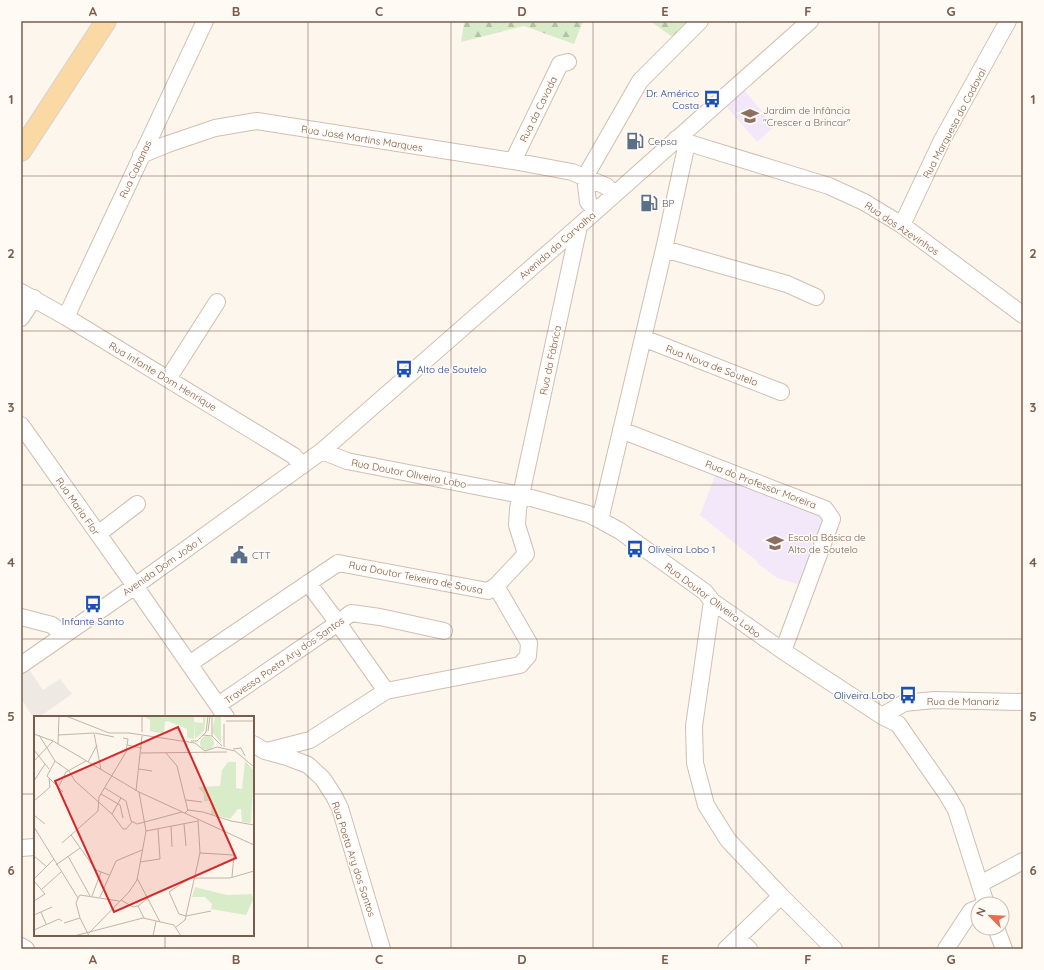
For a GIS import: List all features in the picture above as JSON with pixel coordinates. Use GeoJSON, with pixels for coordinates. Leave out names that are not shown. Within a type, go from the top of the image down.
{"type":"FeatureCollection","features":[{"type":"Feature","properties":{"kind":"main road"},"geometry":{"type":"LineString","coordinates":[[21,131],[93,21]]}},
{"type":"Feature","properties":{"kind":"main road"},"geometry":{"type":"LineString","coordinates":[[21,151],[106,21]]}},
{"type":"Feature","properties":{"kind":"street","name":"Rua Cabanas"},"geometry":{"type":"LineString","coordinates":[[66,317],[205,21]]}},
{"type":"Feature","properties":{"kind":"street"},"geometry":{"type":"LineString","coordinates":[[596,210],[588,202],[585,177],[640,81],[700,21]]}},
{"type":"Feature","properties":{"kind":"street","name":"Avenida da Carvalha"},"geometry":{"type":"LineString","coordinates":[[302,466],[322,451],[614,194],[682,141],[810,21]]}},
{"type":"Feature","properties":{"kind":"street","name":"Rua Marquesa do Cadaval"},"geometry":{"type":"LineString","coordinates":[[902,225],[942,140],[1008,21]]}},
{"type":"Feature","properties":{"kind":"street","name":"Rua da Cavada"},"geometry":{"type":"LineString","coordinates":[[513,161],[560,64],[568,62]]}},
{"type":"Feature","properties":{"kind":"street","name":"Rua José Martins Marques"},"geometry":{"type":"LineString","coordinates":[[141,155],[215,128],[257,122],[513,161],[572,172],[606,186],[614,194]]}},
{"type":"Feature","properties":{"kind":"street"},"geometry":{"type":"LineString","coordinates":[[600,520],[664,249],[682,141]]}},
{"type":"Feature","properties":{"kind":"street","name":"Rua dos Azevinhos"},"geometry":{"type":"LineString","coordinates":[[682,141],[830,186],[864,202],[902,225],[1023,315]]}},
{"type":"Feature","properties":{"kind":"street","name":"Rua da Fábrica"},"geometry":{"type":"LineString","coordinates":[[521,495],[579,226]]}},
{"type":"Feature","properties":{"kind":"street"},"geometry":{"type":"LineString","coordinates":[[664,249],[787,284],[816,297]]}},
{"type":"Feature","properties":{"kind":"street"},"geometry":{"type":"LineString","coordinates":[[21,318],[28,295]]}},
{"type":"Feature","properties":{"kind":"street","name":"Rua Infante Dom Henrique"},"geometry":{"type":"LineString","coordinates":[[28,295],[294,456],[302,466]]}},
{"type":"Feature","properties":{"kind":"street"},"geometry":{"type":"LineString","coordinates":[[168,379],[217,302]]}},
{"type":"Feature","properties":{"kind":"street","name":"Rua Nova de Soutelo"},"geometry":{"type":"LineString","coordinates":[[643,338],[781,392]]}},
{"type":"Feature","properties":{"kind":"street","name":"Rua Maria Flor"},"geometry":{"type":"LineString","coordinates":[[21,426],[135,586]]}},
{"type":"Feature","properties":{"kind":"street","name":"Rua do Professor Moreira"},"geometry":{"type":"LineString","coordinates":[[621,430],[826,509],[832,519],[783,651]]}},
{"type":"Feature","properties":{"kind":"street","name":"Rua Doutor Oliveira Lobo"},"geometry":{"type":"LineString","coordinates":[[322,451],[347,461],[521,495],[588,514],[620,532],[705,592],[712,601],[783,651],[882,716],[898,724],[956,810],[984,896]]}},
{"type":"Feature","properties":{"kind":"street","name":"Avenida Dom João I"},"geometry":{"type":"LineString","coordinates":[[21,665],[135,586],[302,466]]}},
{"type":"Feature","properties":{"kind":"street","name":"Rua Doutor Teixeira de Sousa"},"geometry":{"type":"LineString","coordinates":[[189,664],[338,563],[488,591],[496,586],[526,554],[517,525],[521,495]]}},
{"type":"Feature","properties":{"kind":"street"},"geometry":{"type":"LineString","coordinates":[[98,534],[137,504]]}},
{"type":"Feature","properties":{"kind":"street"},"geometry":{"type":"LineString","coordinates":[[308,583],[386,691]]}},
{"type":"Feature","properties":{"kind":"street"},"geometry":{"type":"LineString","coordinates":[[135,586],[222,711]]}},
{"type":"Feature","properties":{"kind":"street"},"geometry":{"type":"LineString","coordinates":[[257,749],[310,740],[386,691],[520,665],[528,656],[529,644],[496,586]]}},
{"type":"Feature","properties":{"kind":"street"},"geometry":{"type":"LineString","coordinates":[[712,601],[694,726],[694,763],[706,805],[728,840],[834,949]]}},
{"type":"Feature","properties":{"kind":"street","name":"Travessa Poeta Ary dos Santos"},"geometry":{"type":"LineString","coordinates":[[222,711],[351,613],[380,617],[444,631]]}},
{"type":"Feature","properties":{"kind":"street"},"geometry":{"type":"LineString","coordinates":[[21,617],[52,625],[63,635]]}},
{"type":"Feature","properties":{"kind":"street","name":"Rua de Manariz"},"geometry":{"type":"LineString","coordinates":[[882,716],[904,703],[934,700],[1023,702]]}},
{"type":"Feature","properties":{"kind":"street","name":"Rua Poeta Ary dos Santos"},"geometry":{"type":"LineString","coordinates":[[257,749],[287,757],[308,765],[323,779],[334,796],[340,808],[382,949]]}},
{"type":"Feature","properties":{"kind":"street"},"geometry":{"type":"LineString","coordinates":[[21,848],[34,847]]}},
{"type":"Feature","properties":{"kind":"street"},"geometry":{"type":"LineString","coordinates":[[980,884],[1023,860]]}},
{"type":"Feature","properties":{"kind":"street"},"geometry":{"type":"LineString","coordinates":[[738,946],[767,909],[781,896]]}},
{"type":"Feature","properties":{"kind":"street"},"geometry":{"type":"LineString","coordinates":[[946,949],[970,913]]}},
{"type":"Feature","properties":{"kind":"street"},"geometry":{"type":"LineString","coordinates":[[999,936],[1004,949]]}},
{"type":"Feature","properties":{"kind":"street"},"geometry":{"type":"LineString","coordinates":[[21,946],[26,949]]}},
{"type":"Feature","properties":{"kind":"shaded area","name":"Jardim de Infância \"Crescer a Brincar\""},"geometry":{"type":"Polygon","coordinates":[[[744,90],[775,126],[757,142],[726,106],[744,90]]]}},
{"type":"Feature","properties":{"kind":"shaded area","name":"Escola Básica de Alto de Soutelo"},"geometry":{"type":"Polygon","coordinates":[[[716,473],[821,515],[824,521],[800,585],[777,578],[700,515],[716,473]]]}},
{"type":"Feature","properties":{"kind":"shaded area"},"geometry":{"type":"Polygon","coordinates":[[[28,668],[43,690],[60,679],[72,694],[40,716],[34,716],[34,718],[21,699],[21,672],[28,668]]]}},
{"type":"Feature","properties":{"kind":"green space"},"geometry":{"type":"Polygon","coordinates":[[[466,21],[583,21],[574,44],[524,26],[461,42],[464,23],[466,21]]]}},
{"type":"Feature","properties":{"kind":"green space"},"geometry":{"type":"Polygon","coordinates":[[[650,21],[697,21],[678,41],[650,21]]]}},
{"type":"Feature","properties":{"kind":"place","name":"Dr. Américo Costa"},"geometry":{"type":"Point","coordinates":[712,99]}},
{"type":"Feature","properties":{"kind":"place","name":"Jardim de Infância \"Crescer a Brincar\""},"geometry":{"type":"Point","coordinates":[750,116]}},
{"type":"Feature","properties":{"kind":"place","name":"Cepsa"},"geometry":{"type":"Point","coordinates":[635,141]}},
{"type":"Feature","properties":{"kind":"place","name":"BP"},"geometry":{"type":"Point","coordinates":[649,203]}},
{"type":"Feature","properties":{"kind":"place","name":"Alto de Soutelo"},"geometry":{"type":"Point","coordinates":[404,369]}},
{"type":"Feature","properties":{"kind":"place","name":"Escola Básica de Alto de Soutelo"},"geometry":{"type":"Point","coordinates":[775,543]}},
{"type":"Feature","properties":{"kind":"place","name":"Oliveira Lobo 1"},"geometry":{"type":"Point","coordinates":[635,549]}},
{"type":"Feature","properties":{"kind":"place","name":"CTT"},"geometry":{"type":"Point","coordinates":[239,555]}},
{"type":"Feature","properties":{"kind":"place","name":"Infante Santo"},"geometry":{"type":"Point","coordinates":[93,604]}},
{"type":"Feature","properties":{"kind":"place","name":"Oliveira Lobo"},"geometry":{"type":"Point","coordinates":[908,695]}}]}
